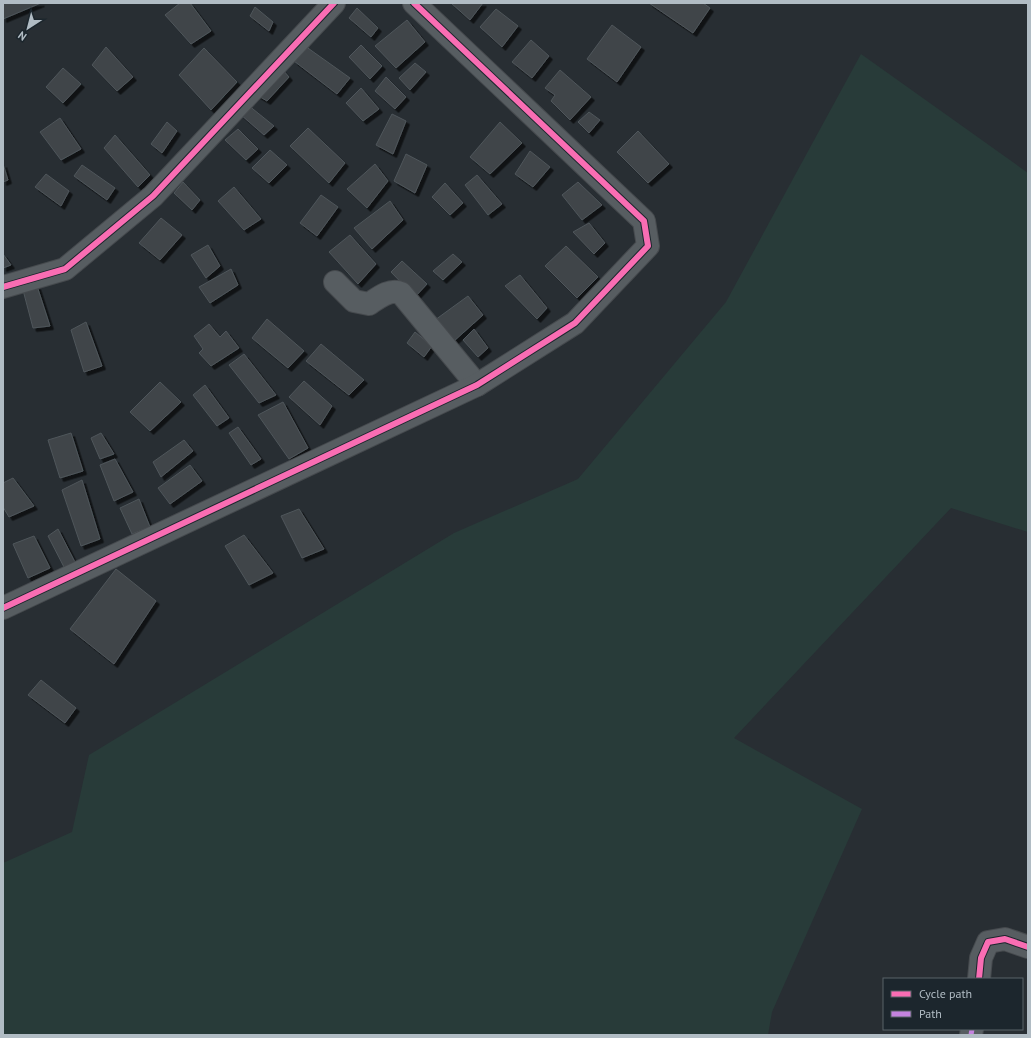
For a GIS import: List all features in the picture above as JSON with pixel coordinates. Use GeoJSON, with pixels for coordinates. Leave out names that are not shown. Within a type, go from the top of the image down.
{"type":"FeatureCollection","features":[{"type":"Feature","properties":{"kind":"street"},"geometry":{"type":"LineString","coordinates":[[3,287],[65,269],[153,196],[334,3]]}},
{"type":"Feature","properties":{"kind":"street"},"geometry":{"type":"LineString","coordinates":[[3,608],[477,385],[575,323],[648,246],[644,221],[414,3]]}},
{"type":"Feature","properties":{"kind":"street"},"geometry":{"type":"LineString","coordinates":[[335,282],[354,301],[369,304],[388,292],[396,290],[401,293],[477,385]]}},
{"type":"Feature","properties":{"kind":"street"},"geometry":{"type":"LineString","coordinates":[[979,978],[981,958],[988,942],[1005,939],[1028,947]]}},
{"type":"Feature","properties":{"kind":"green space"},"geometry":{"type":"Polygon","coordinates":[[[861,54],[1028,173],[1028,532],[951,508],[734,738],[862,809],[772,1012],[768,1035],[3,1035],[3,863],[72,832],[89,755],[454,533],[578,479],[726,302],[861,54]]]}},
{"type":"Feature","properties":{"kind":"building"},"geometry":{"type":"Polygon","coordinates":[[[3,3],[41,3],[3,19],[3,3]]]}},
{"type":"Feature","properties":{"kind":"building"},"geometry":{"type":"Polygon","coordinates":[[[180,3],[190,3],[211,31],[191,44],[165,15],[180,3]]]}},
{"type":"Feature","properties":{"kind":"building"},"geometry":{"type":"Polygon","coordinates":[[[451,3],[483,3],[470,20],[451,3]]]}},
{"type":"Feature","properties":{"kind":"building"},"geometry":{"type":"Polygon","coordinates":[[[649,3],[703,3],[710,8],[693,33],[649,3]]]}},
{"type":"Feature","properties":{"kind":"building"},"geometry":{"type":"Polygon","coordinates":[[[255,7],[273,22],[269,31],[250,16],[255,7]]]}},
{"type":"Feature","properties":{"kind":"building"},"geometry":{"type":"Polygon","coordinates":[[[357,8],[378,28],[371,37],[349,18],[357,8]]]}},
{"type":"Feature","properties":{"kind":"building"},"geometry":{"type":"Polygon","coordinates":[[[496,9],[518,26],[502,47],[480,27],[496,9]]]}},
{"type":"Feature","properties":{"kind":"building"},"geometry":{"type":"Polygon","coordinates":[[[407,20],[425,42],[396,68],[375,46],[407,20]]]}},
{"type":"Feature","properties":{"kind":"building"},"geometry":{"type":"Polygon","coordinates":[[[612,25],[641,47],[617,82],[587,59],[612,25]]]}},
{"type":"Feature","properties":{"kind":"building"},"geometry":{"type":"Polygon","coordinates":[[[531,40],[549,56],[532,78],[512,62],[531,40]]]}},
{"type":"Feature","properties":{"kind":"building"},"geometry":{"type":"Polygon","coordinates":[[[361,45],[382,66],[370,79],[349,57],[361,45]]]}},
{"type":"Feature","properties":{"kind":"building"},"geometry":{"type":"Polygon","coordinates":[[[305,46],[350,78],[337,94],[294,61],[305,46]]]}},
{"type":"Feature","properties":{"kind":"building"},"geometry":{"type":"Polygon","coordinates":[[[106,47],[133,77],[117,91],[92,65],[106,47]]]}},
{"type":"Feature","properties":{"kind":"building"},"geometry":{"type":"Polygon","coordinates":[[[204,48],[237,82],[211,110],[179,75],[204,48]]]}},
{"type":"Feature","properties":{"kind":"building"},"geometry":{"type":"Polygon","coordinates":[[[415,63],[426,72],[410,90],[399,78],[415,63]]]}},
{"type":"Feature","properties":{"kind":"building"},"geometry":{"type":"Polygon","coordinates":[[[63,68],[81,84],[63,103],[46,87],[63,68]]]}},
{"type":"Feature","properties":{"kind":"building"},"geometry":{"type":"Polygon","coordinates":[[[282,69],[289,77],[267,101],[257,95],[282,69]]]}},
{"type":"Feature","properties":{"kind":"building"},"geometry":{"type":"Polygon","coordinates":[[[560,70],[591,97],[570,120],[551,101],[555,95],[545,88],[560,70]]]}},
{"type":"Feature","properties":{"kind":"building"},"geometry":{"type":"Polygon","coordinates":[[[386,77],[406,97],[395,109],[375,91],[386,77]]]}},
{"type":"Feature","properties":{"kind":"building"},"geometry":{"type":"Polygon","coordinates":[[[361,88],[379,109],[363,121],[346,103],[361,88]]]}},
{"type":"Feature","properties":{"kind":"building"},"geometry":{"type":"Polygon","coordinates":[[[248,105],[274,126],[264,135],[240,114],[248,105]]]}},
{"type":"Feature","properties":{"kind":"building"},"geometry":{"type":"Polygon","coordinates":[[[589,112],[600,120],[589,133],[578,122],[589,112]]]}},
{"type":"Feature","properties":{"kind":"building"},"geometry":{"type":"Polygon","coordinates":[[[392,114],[406,121],[393,154],[376,145],[392,114]]]}},
{"type":"Feature","properties":{"kind":"building"},"geometry":{"type":"Polygon","coordinates":[[[60,118],[81,149],[61,160],[40,132],[60,118]]]}},
{"type":"Feature","properties":{"kind":"building"},"geometry":{"type":"Polygon","coordinates":[[[167,122],[177,131],[162,153],[151,144],[167,122]]]}},
{"type":"Feature","properties":{"kind":"building"},"geometry":{"type":"Polygon","coordinates":[[[500,122],[522,143],[490,174],[470,157],[500,122]]]}},
{"type":"Feature","properties":{"kind":"building"},"geometry":{"type":"Polygon","coordinates":[[[308,128],[345,163],[329,183],[290,146],[308,128]]]}},
{"type":"Feature","properties":{"kind":"building"},"geometry":{"type":"Polygon","coordinates":[[[238,129],[258,149],[246,160],[225,140],[238,129]]]}},
{"type":"Feature","properties":{"kind":"building"},"geometry":{"type":"Polygon","coordinates":[[[638,131],[669,164],[648,183],[617,152],[638,131]]]}},
{"type":"Feature","properties":{"kind":"building"},"geometry":{"type":"Polygon","coordinates":[[[115,135],[150,175],[138,187],[104,148],[115,135]]]}},
{"type":"Feature","properties":{"kind":"building"},"geometry":{"type":"Polygon","coordinates":[[[270,150],[287,165],[269,183],[252,168],[270,150]]]}},
{"type":"Feature","properties":{"kind":"building"},"geometry":{"type":"Polygon","coordinates":[[[530,151],[550,167],[533,187],[515,174],[530,151]]]}},
{"type":"Feature","properties":{"kind":"building"},"geometry":{"type":"Polygon","coordinates":[[[406,154],[427,165],[415,193],[394,181],[406,154]]]}},
{"type":"Feature","properties":{"kind":"building"},"geometry":{"type":"Polygon","coordinates":[[[3,164],[8,180],[3,182],[3,164]]]}},
{"type":"Feature","properties":{"kind":"building"},"geometry":{"type":"Polygon","coordinates":[[[375,164],[388,181],[367,208],[347,189],[375,164]]]}},
{"type":"Feature","properties":{"kind":"building"},"geometry":{"type":"Polygon","coordinates":[[[82,165],[115,188],[107,200],[74,176],[82,165]]]}},
{"type":"Feature","properties":{"kind":"building"},"geometry":{"type":"Polygon","coordinates":[[[46,174],[69,191],[61,206],[35,187],[46,174]]]}},
{"type":"Feature","properties":{"kind":"building"},"geometry":{"type":"Polygon","coordinates":[[[477,175],[502,204],[488,215],[465,185],[477,175]]]}},
{"type":"Feature","properties":{"kind":"building"},"geometry":{"type":"Polygon","coordinates":[[[183,182],[200,200],[192,210],[174,193],[183,182]]]}},
{"type":"Feature","properties":{"kind":"building"},"geometry":{"type":"Polygon","coordinates":[[[578,182],[602,205],[582,220],[562,195],[578,182]]]}},
{"type":"Feature","properties":{"kind":"building"},"geometry":{"type":"Polygon","coordinates":[[[445,183],[463,203],[450,215],[432,197],[445,183]]]}},
{"type":"Feature","properties":{"kind":"building"},"geometry":{"type":"Polygon","coordinates":[[[234,187],[261,219],[244,230],[218,201],[234,187]]]}},
{"type":"Feature","properties":{"kind":"building"},"geometry":{"type":"Polygon","coordinates":[[[321,195],[338,207],[317,236],[300,223],[321,195]]]}},
{"type":"Feature","properties":{"kind":"building"},"geometry":{"type":"Polygon","coordinates":[[[390,201],[403,220],[372,249],[354,228],[390,201]]]}},
{"type":"Feature","properties":{"kind":"building"},"geometry":{"type":"Polygon","coordinates":[[[161,218],[182,235],[160,260],[139,243],[161,218]]]}},
{"type":"Feature","properties":{"kind":"building"},"geometry":{"type":"Polygon","coordinates":[[[589,223],[605,243],[594,254],[573,232],[589,223]]]}},
{"type":"Feature","properties":{"kind":"building"},"geometry":{"type":"Polygon","coordinates":[[[350,235],[376,264],[358,284],[329,252],[350,235]]]}},
{"type":"Feature","properties":{"kind":"building"},"geometry":{"type":"Polygon","coordinates":[[[208,245],[220,266],[206,278],[191,255],[208,245]]]}},
{"type":"Feature","properties":{"kind":"building"},"geometry":{"type":"Polygon","coordinates":[[[566,246],[598,277],[577,298],[545,266],[566,246]]]}},
{"type":"Feature","properties":{"kind":"building"},"geometry":{"type":"Polygon","coordinates":[[[3,254],[11,265],[3,268],[3,254]]]}},
{"type":"Feature","properties":{"kind":"building"},"geometry":{"type":"Polygon","coordinates":[[[453,254],[462,262],[443,280],[433,271],[453,254]]]}},
{"type":"Feature","properties":{"kind":"building"},"geometry":{"type":"Polygon","coordinates":[[[402,261],[427,284],[415,297],[391,272],[402,261]]]}},
{"type":"Feature","properties":{"kind":"building"},"geometry":{"type":"Polygon","coordinates":[[[231,269],[238,285],[210,303],[199,287],[231,269]]]}},
{"type":"Feature","properties":{"kind":"building"},"geometry":{"type":"Polygon","coordinates":[[[520,275],[547,308],[537,319],[505,286],[520,275]]]}},
{"type":"Feature","properties":{"kind":"building"},"geometry":{"type":"Polygon","coordinates":[[[37,286],[50,326],[33,328],[23,290],[37,286]]]}},
{"type":"Feature","properties":{"kind":"building"},"geometry":{"type":"Polygon","coordinates":[[[468,296],[483,315],[454,341],[435,320],[468,296]]]}},
{"type":"Feature","properties":{"kind":"building"},"geometry":{"type":"Polygon","coordinates":[[[267,319],[304,351],[288,368],[252,338],[267,319]]]}},
{"type":"Feature","properties":{"kind":"building"},"geometry":{"type":"Polygon","coordinates":[[[86,322],[102,366],[84,372],[71,330],[86,322]]]}},
{"type":"Feature","properties":{"kind":"building"},"geometry":{"type":"Polygon","coordinates":[[[209,324],[220,337],[226,331],[239,348],[211,366],[199,353],[203,349],[194,336],[209,324]]]}},
{"type":"Feature","properties":{"kind":"building"},"geometry":{"type":"Polygon","coordinates":[[[474,329],[488,348],[478,357],[463,340],[474,329]]]}},
{"type":"Feature","properties":{"kind":"building"},"geometry":{"type":"Polygon","coordinates":[[[415,332],[432,346],[424,357],[407,343],[415,332]]]}},
{"type":"Feature","properties":{"kind":"building"},"geometry":{"type":"Polygon","coordinates":[[[321,344],[364,380],[349,395],[306,361],[321,344]]]}},
{"type":"Feature","properties":{"kind":"building"},"geometry":{"type":"Polygon","coordinates":[[[244,354],[276,395],[259,403],[229,365],[244,354]]]}},
{"type":"Feature","properties":{"kind":"building"},"geometry":{"type":"Polygon","coordinates":[[[304,381],[332,406],[320,425],[289,397],[304,381]]]}},
{"type":"Feature","properties":{"kind":"building"},"geometry":{"type":"Polygon","coordinates":[[[160,382],[181,402],[150,431],[130,412],[160,382]]]}},
{"type":"Feature","properties":{"kind":"building"},"geometry":{"type":"Polygon","coordinates":[[[205,385],[229,418],[217,426],[193,395],[205,385]]]}},
{"type":"Feature","properties":{"kind":"building"},"geometry":{"type":"Polygon","coordinates":[[[283,402],[308,448],[289,459],[258,415],[283,402]]]}},
{"type":"Feature","properties":{"kind":"building"},"geometry":{"type":"Polygon","coordinates":[[[238,427],[261,459],[251,465],[229,433],[238,427]]]}},
{"type":"Feature","properties":{"kind":"building"},"geometry":{"type":"Polygon","coordinates":[[[71,433],[83,471],[60,478],[48,440],[71,433]]]}},
{"type":"Feature","properties":{"kind":"building"},"geometry":{"type":"Polygon","coordinates":[[[101,433],[114,454],[100,459],[91,438],[101,433]]]}},
{"type":"Feature","properties":{"kind":"building"},"geometry":{"type":"Polygon","coordinates":[[[184,440],[193,451],[161,477],[153,462],[184,440]]]}},
{"type":"Feature","properties":{"kind":"building"},"geometry":{"type":"Polygon","coordinates":[[[115,459],[133,492],[114,501],[100,465],[115,459]]]}},
{"type":"Feature","properties":{"kind":"building"},"geometry":{"type":"Polygon","coordinates":[[[190,465],[202,481],[170,504],[158,488],[190,465]]]}},
{"type":"Feature","properties":{"kind":"building"},"geometry":{"type":"Polygon","coordinates":[[[13,478],[34,506],[9,517],[3,507],[3,483],[13,478]]]}},
{"type":"Feature","properties":{"kind":"building"},"geometry":{"type":"Polygon","coordinates":[[[82,480],[100,539],[81,546],[62,490],[82,480]]]}},
{"type":"Feature","properties":{"kind":"building"},"geometry":{"type":"Polygon","coordinates":[[[139,499],[150,527],[132,534],[120,508],[139,499]]]}},
{"type":"Feature","properties":{"kind":"building"},"geometry":{"type":"Polygon","coordinates":[[[299,509],[324,549],[302,558],[281,516],[299,509]]]}},
{"type":"Feature","properties":{"kind":"building"},"geometry":{"type":"Polygon","coordinates":[[[58,529],[77,566],[65,569],[48,536],[58,529]]]}},
{"type":"Feature","properties":{"kind":"building"},"geometry":{"type":"Polygon","coordinates":[[[244,535],[273,573],[249,585],[225,546],[244,535]]]}},
{"type":"Feature","properties":{"kind":"building"},"geometry":{"type":"Polygon","coordinates":[[[34,536],[50,568],[28,578],[13,544],[34,536]]]}},
{"type":"Feature","properties":{"kind":"building"},"geometry":{"type":"Polygon","coordinates":[[[116,569],[156,601],[114,664],[70,629],[116,569]]]}},
{"type":"Feature","properties":{"kind":"building"},"geometry":{"type":"Polygon","coordinates":[[[41,680],[76,708],[65,723],[28,695],[41,680]]]}},
{"type":"Feature","properties":{"kind":"marked path"},"geometry":{"type":"LineString","coordinates":[[971,1035],[972,1030]]}},
{"type":"Feature","properties":{"kind":"cycle path"},"geometry":{"type":"LineString","coordinates":[[3,287],[65,269],[153,196],[334,3]]}},
{"type":"Feature","properties":{"kind":"cycle path"},"geometry":{"type":"LineString","coordinates":[[3,608],[477,385],[575,323],[648,246],[644,221],[414,3]]}},
{"type":"Feature","properties":{"kind":"cycle path"},"geometry":{"type":"LineString","coordinates":[[979,978],[981,958],[988,942],[1005,939],[1028,947]]}}]}
